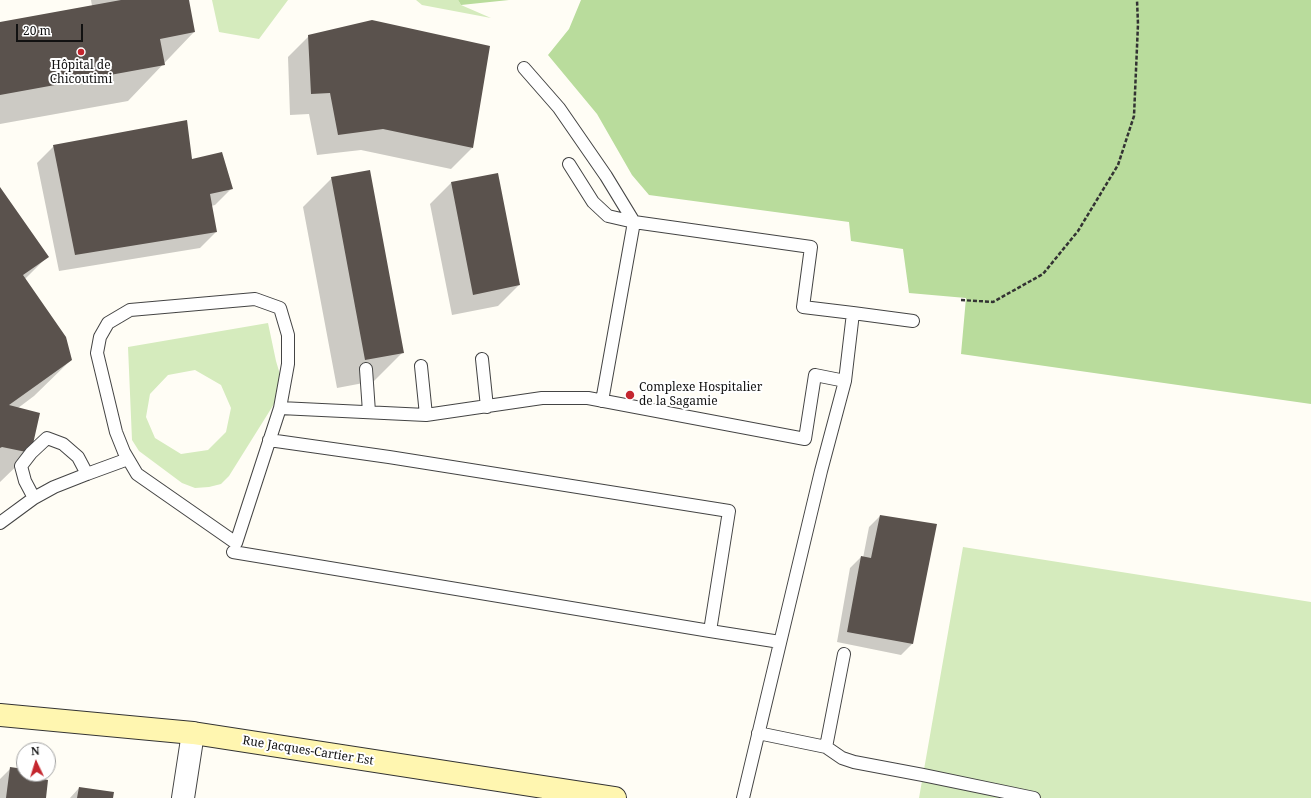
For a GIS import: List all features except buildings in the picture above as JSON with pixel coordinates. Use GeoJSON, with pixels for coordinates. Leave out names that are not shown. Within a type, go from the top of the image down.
{"type":"FeatureCollection","features":[{"type":"Feature","properties":{"kind":"main road","name":"Rue Jacques-Cartier Est"},"geometry":{"type":"LineString","coordinates":[[0,715],[193,734],[615,798]]}},
{"type":"Feature","properties":{"kind":"street"},"geometry":{"type":"LineString","coordinates":[[183,798],[193,734]]}},
{"type":"Feature","properties":{"kind":"lane"},"geometry":{"type":"LineString","coordinates":[[524,68],[559,108],[606,176],[634,222],[602,401]]}},
{"type":"Feature","properties":{"kind":"lane"},"geometry":{"type":"LineString","coordinates":[[569,164],[593,202],[608,216],[634,222],[811,247],[803,307],[913,321]]}},
{"type":"Feature","properties":{"kind":"lane"},"geometry":{"type":"LineString","coordinates":[[255,299],[280,308],[288,335],[288,364],[280,408],[269,440],[236,543],[137,474],[128,460],[116,432],[97,353],[100,337],[108,323],[130,310],[255,299]]}},
{"type":"Feature","properties":{"kind":"lane"},"geometry":{"type":"LineString","coordinates":[[743,798],[820,471],[845,381],[852,313]]}},
{"type":"Feature","properties":{"kind":"lane"},"geometry":{"type":"LineString","coordinates":[[482,359],[487,406]]}},
{"type":"Feature","properties":{"kind":"lane"},"geometry":{"type":"LineString","coordinates":[[421,366],[426,415]]}},
{"type":"Feature","properties":{"kind":"lane"},"geometry":{"type":"LineString","coordinates":[[366,369],[369,412]]}},
{"type":"Feature","properties":{"kind":"lane"},"geometry":{"type":"LineString","coordinates":[[280,408],[426,415],[542,398],[588,398],[805,439],[815,375],[845,381]]}},
{"type":"Feature","properties":{"kind":"lane"},"geometry":{"type":"LineString","coordinates":[[34,498],[25,481],[21,466],[31,453],[47,438],[63,444],[78,458],[87,474]]}},
{"type":"Feature","properties":{"kind":"lane"},"geometry":{"type":"LineString","coordinates":[[269,440],[389,456],[729,511],[710,631]]}},
{"type":"Feature","properties":{"kind":"lane"},"geometry":{"type":"LineString","coordinates":[[0,523],[34,498],[54,487],[128,460]]}},
{"type":"Feature","properties":{"kind":"lane"},"geometry":{"type":"LineString","coordinates":[[233,552],[780,642]]}},
{"type":"Feature","properties":{"kind":"lane"},"geometry":{"type":"LineString","coordinates":[[826,747],[844,654]]}},
{"type":"Feature","properties":{"kind":"lane"},"geometry":{"type":"LineString","coordinates":[[758,733],[826,747],[842,758],[854,762],[1034,798]]}},
{"type":"Feature","properties":{"kind":"path"},"geometry":{"type":"LineString","coordinates":[[961,300],[993,302],[1043,274],[1078,231],[1118,165],[1134,116],[1138,24],[1136,0]]}},
{"type":"Feature","properties":{"kind":"green space"},"geometry":{"type":"Polygon","coordinates":[[[212,0],[288,0],[259,39],[219,32],[212,0]]]}},
{"type":"Feature","properties":{"kind":"green space"},"geometry":{"type":"Polygon","coordinates":[[[416,0],[458,0],[461,5],[491,18],[422,5],[416,0]]]}},
{"type":"Feature","properties":{"kind":"green space"},"geometry":{"type":"Polygon","coordinates":[[[458,0],[509,0],[461,5],[458,0]]]}},
{"type":"Feature","properties":{"kind":"green space"},"geometry":{"type":"Polygon","coordinates":[[[581,0],[1311,0],[1311,404],[961,354],[966,298],[909,293],[903,249],[851,241],[849,222],[649,195],[632,175],[597,114],[548,55],[569,29],[581,0]]]}},
{"type":"Feature","properties":{"kind":"green space"},"geometry":{"type":"Polygon","coordinates":[[[268,323],[276,361],[284,388],[229,476],[221,484],[195,488],[182,483],[139,451],[132,440],[128,347],[268,323]],[[195,370],[168,375],[150,394],[146,417],[155,438],[181,454],[208,450],[226,432],[231,408],[221,385],[195,370]]]}},
{"type":"Feature","properties":{"kind":"green space"},"geometry":{"type":"Polygon","coordinates":[[[963,547],[1311,602],[1311,798],[919,798],[963,547]]]}},
{"type":"Feature","properties":{"kind":"place","name":"Hôpital de Chicoutimi"},"geometry":{"type":"Point","coordinates":[81,52]}},
{"type":"Feature","properties":{"kind":"place","name":"Complexe Hospitalier de la Sagamie"},"geometry":{"type":"Point","coordinates":[630,395]}}]}
